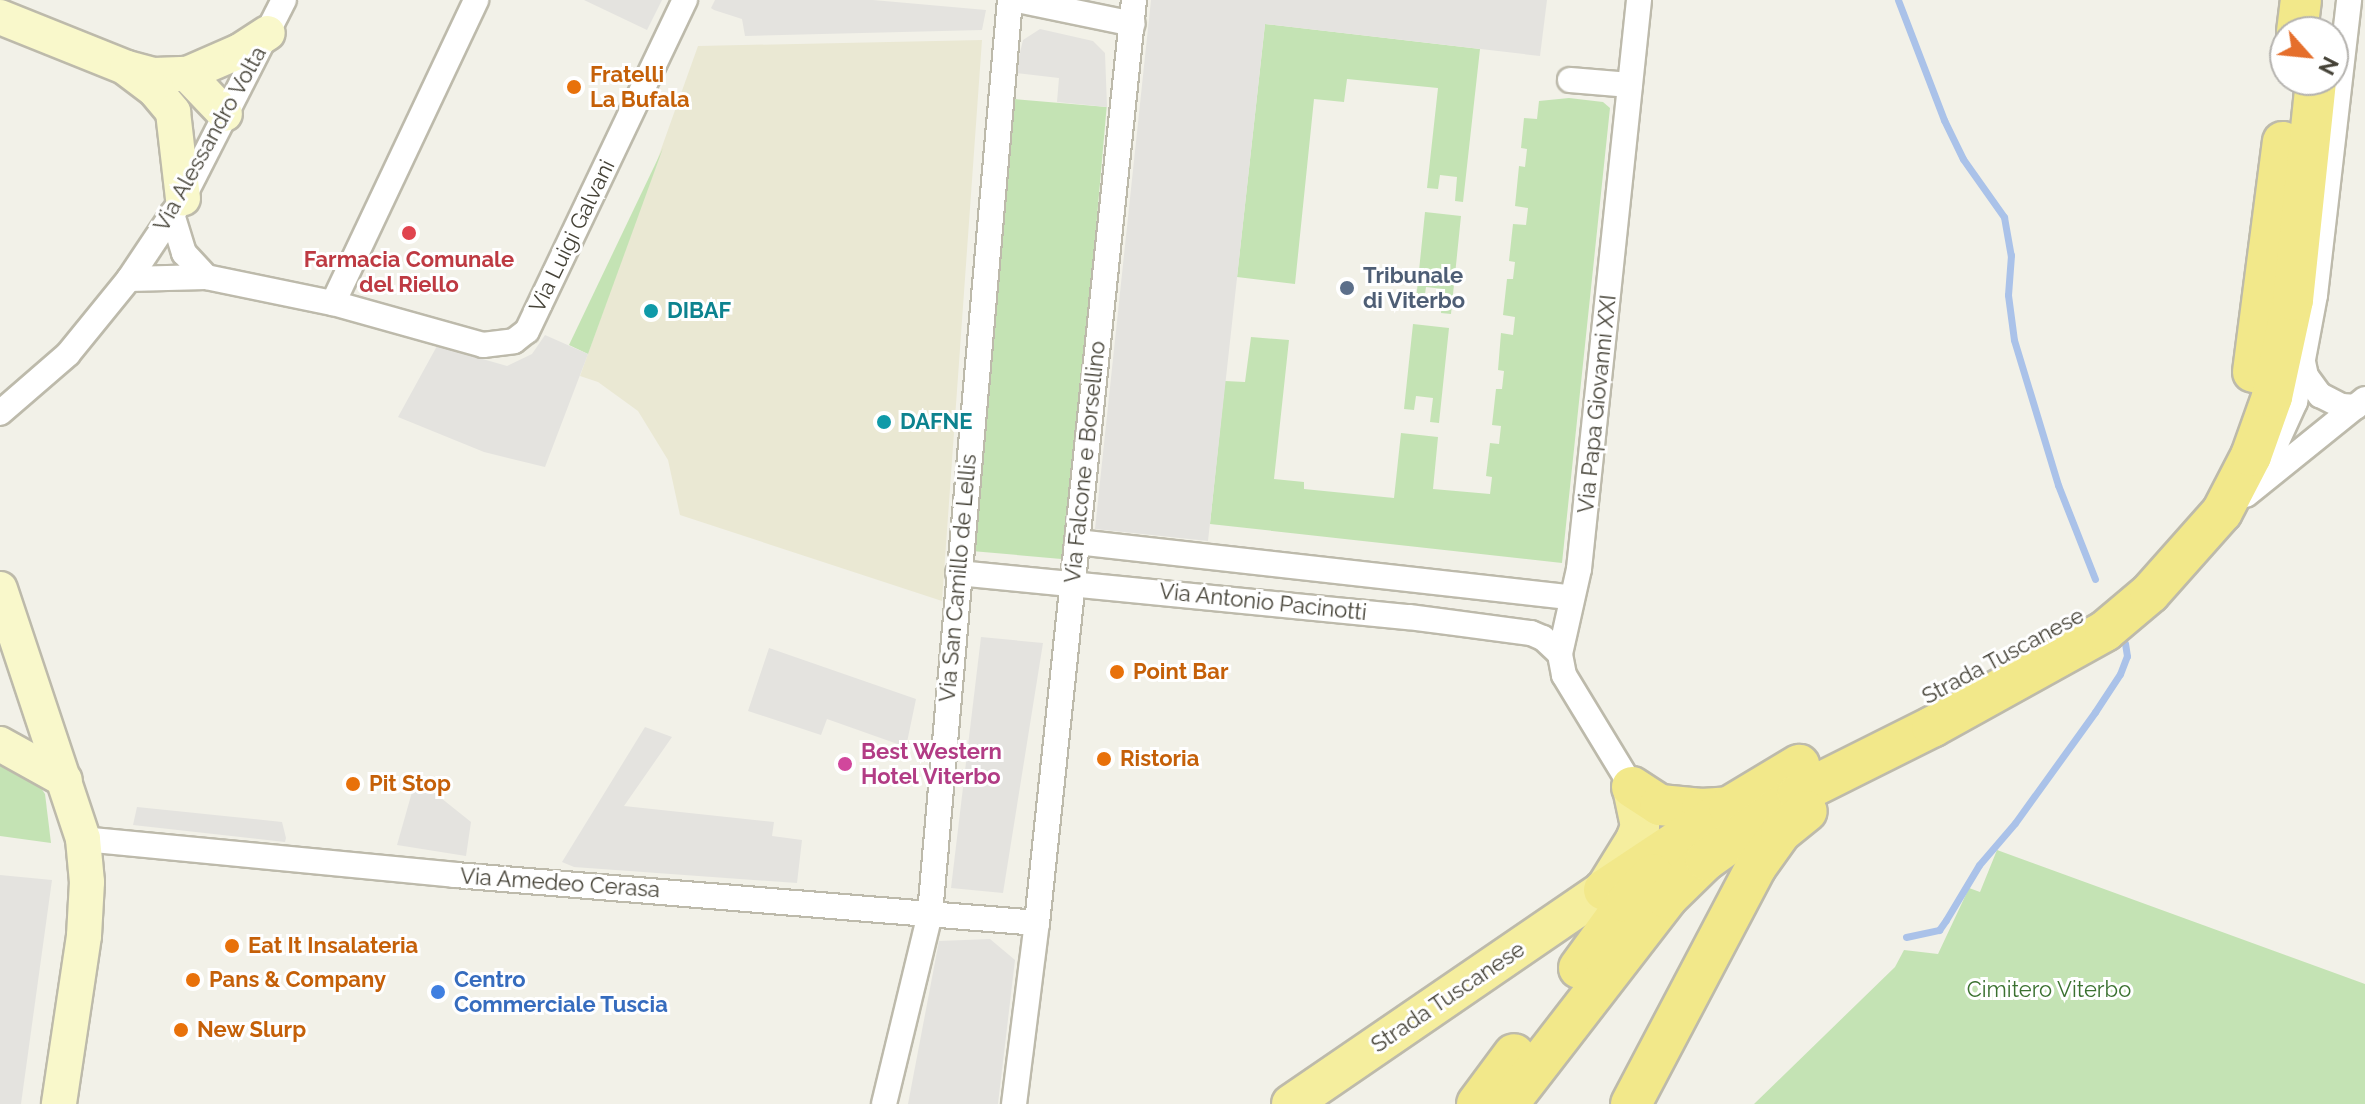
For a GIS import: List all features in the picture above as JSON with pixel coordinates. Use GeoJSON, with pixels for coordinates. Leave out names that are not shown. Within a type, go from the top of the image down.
{"type":"FeatureCollection","features":[{"type":"Feature","properties":{"kind":"highway","name":"Strada Tuscanese"},"geometry":{"type":"LineString","coordinates":[[1713,817],[1776,778],[2088,611],[2142,566],[2185,520],[2226,447],[2255,365],[2289,96]]}},
{"type":"Feature","properties":{"kind":"highway","name":"Strada Tuscanese"},"geometry":{"type":"LineString","coordinates":[[1932,727],[2105,631],[2150,593],[2244,489],[2251,456],[2272,397],[2290,314],[2314,96]]}},
{"type":"Feature","properties":{"kind":"highway"},"geometry":{"type":"LineString","coordinates":[[1490,1100],[1667,898],[1706,860],[1798,794],[1932,727]]}},
{"type":"Feature","properties":{"kind":"highway"},"geometry":{"type":"LineString","coordinates":[[1631,1104],[1756,867],[1781,832],[1932,727]]}},
{"type":"Feature","properties":{"kind":"highway"},"geometry":{"type":"LineString","coordinates":[[1632,787],[1660,805],[1702,809],[1713,817]]}},
{"type":"Feature","properties":{"kind":"highway"},"geometry":{"type":"LineString","coordinates":[[1604,890],[1713,817]]}},
{"type":"Feature","properties":{"kind":"highway"},"geometry":{"type":"LineString","coordinates":[[1490,1100],[1627,902],[1713,817]]}},
{"type":"Feature","properties":{"kind":"main road"},"geometry":{"type":"LineString","coordinates":[[0,17],[127,68],[154,75],[187,74],[240,51],[268,33]]}},
{"type":"Feature","properties":{"kind":"main road"},"geometry":{"type":"LineString","coordinates":[[127,68],[154,89],[173,112],[178,206]]}},
{"type":"Feature","properties":{"kind":"main road"},"geometry":{"type":"LineString","coordinates":[[187,74],[225,114]]}},
{"type":"Feature","properties":{"kind":"main road"},"geometry":{"type":"LineString","coordinates":[[173,112],[225,114]]}},
{"type":"Feature","properties":{"kind":"main road"},"geometry":{"type":"LineString","coordinates":[[0,653],[3,598]]}},
{"type":"Feature","properties":{"kind":"main road"},"geometry":{"type":"LineString","coordinates":[[3,598],[83,839],[87,882],[84,936],[59,1104]]}},
{"type":"Feature","properties":{"kind":"main road"},"geometry":{"type":"LineString","coordinates":[[0,744],[65,780]]}},
{"type":"Feature","properties":{"kind":"main road"},"geometry":{"type":"LineString","coordinates":[[1604,890],[1628,854],[1640,826],[1632,787]]}},
{"type":"Feature","properties":{"kind":"main road","name":"Strada Tuscanese"},"geometry":{"type":"LineString","coordinates":[[1291,1104],[1329,1089],[1604,890]]}},
{"type":"Feature","properties":{"kind":"street","name":"Via Alessandro Volta"},"geometry":{"type":"LineString","coordinates":[[0,413],[48,374],[129,279],[178,206],[284,0]]}},
{"type":"Feature","properties":{"kind":"street"},"geometry":{"type":"LineString","coordinates":[[333,303],[476,0]]}},
{"type":"Feature","properties":{"kind":"street","name":"Via Luigi Galvani"},"geometry":{"type":"LineString","coordinates":[[129,279],[206,277],[333,303],[483,345],[506,344],[527,331],[685,0]]}},
{"type":"Feature","properties":{"kind":"street","name":"Via San Camillo de Lellis"},"geometry":{"type":"LineString","coordinates":[[884,1104],[930,914],[1010,0]]}},
{"type":"Feature","properties":{"kind":"street"},"geometry":{"type":"LineString","coordinates":[[1017,0],[1133,12]]}},
{"type":"Feature","properties":{"kind":"street","name":"Via Papa Giovanni XXI"},"geometry":{"type":"LineString","coordinates":[[1560,654],[1579,569],[1639,0]]}},
{"type":"Feature","properties":{"kind":"street","name":"Strada Tuscanese"},"geometry":{"type":"LineString","coordinates":[[2244,489],[2286,425],[2303,362],[2315,295],[2349,0]]}},
{"type":"Feature","properties":{"kind":"street","name":"Via Falcone e Borsellino"},"geometry":{"type":"LineString","coordinates":[[1014,1104],[1037,923],[1133,12]]}},
{"type":"Feature","properties":{"kind":"street"},"geometry":{"type":"LineString","coordinates":[[1570,80],[1630,85]]}},
{"type":"Feature","properties":{"kind":"street"},"geometry":{"type":"LineString","coordinates":[[178,206],[184,253],[206,277]]}},
{"type":"Feature","properties":{"kind":"street"},"geometry":{"type":"LineString","coordinates":[[148,251],[184,253]]}},
{"type":"Feature","properties":{"kind":"street"},"geometry":{"type":"LineString","coordinates":[[2303,362],[2306,376],[2320,395],[2330,402],[2361,403]]}},
{"type":"Feature","properties":{"kind":"street"},"geometry":{"type":"LineString","coordinates":[[2244,489],[2361,403]]}},
{"type":"Feature","properties":{"kind":"street","name":"Via Antonio Pacinotti"},"geometry":{"type":"LineString","coordinates":[[1077,542],[1415,577],[1571,597]]}},
{"type":"Feature","properties":{"kind":"street"},"geometry":{"type":"LineString","coordinates":[[1170,592],[1175,552]]}},
{"type":"Feature","properties":{"kind":"street","name":"Via Antonio Pacinotti"},"geometry":{"type":"LineString","coordinates":[[958,573],[1409,617],[1531,633],[1543,638],[1560,654]]}},
{"type":"Feature","properties":{"kind":"street"},"geometry":{"type":"LineString","coordinates":[[1409,617],[1415,577]]}},
{"type":"Feature","properties":{"kind":"street"},"geometry":{"type":"LineString","coordinates":[[1560,654],[1564,675],[1632,787]]}},
{"type":"Feature","properties":{"kind":"street","name":"Via Amedeo Cerasa"},"geometry":{"type":"LineString","coordinates":[[83,839],[455,875],[1037,923]]}},
{"type":"Feature","properties":{"kind":"shaded area"},"geometry":{"type":"Polygon","coordinates":[[[584,0],[662,0],[647,30],[584,0]]]}},
{"type":"Feature","properties":{"kind":"shaded area"},"geometry":{"type":"Polygon","coordinates":[[[715,0],[873,0],[986,10],[982,30],[745,36],[742,19],[711,8],[715,0]]]}},
{"type":"Feature","properties":{"kind":"shaded area"},"geometry":{"type":"Polygon","coordinates":[[[1151,0],[1547,0],[1540,56],[1265,24],[1208,541],[1095,529],[1151,0]]]}},
{"type":"Feature","properties":{"kind":"shaded area"},"geometry":{"type":"Polygon","coordinates":[[[1040,29],[1093,41],[1105,53],[1107,107],[1057,102],[1059,78],[1015,73],[1023,40],[1040,29]]]}},
{"type":"Feature","properties":{"kind":"shaded area"},"geometry":{"type":"Polygon","coordinates":[[[982,40],[942,601],[680,515],[668,460],[638,411],[598,382],[580,376],[698,46],[982,40]]]}},
{"type":"Feature","properties":{"kind":"shaded area"},"geometry":{"type":"Polygon","coordinates":[[[545,335],[588,354],[545,467],[484,452],[398,417],[437,346],[507,366],[532,354],[545,335]]]}},
{"type":"Feature","properties":{"kind":"shaded area"},"geometry":{"type":"Polygon","coordinates":[[[981,637],[1043,643],[1003,893],[951,888],[981,637]]]}},
{"type":"Feature","properties":{"kind":"shaded area"},"geometry":{"type":"Polygon","coordinates":[[[769,648],[916,699],[906,747],[827,719],[821,735],[748,711],[769,648]]]}},
{"type":"Feature","properties":{"kind":"shaded area"},"geometry":{"type":"Polygon","coordinates":[[[645,727],[672,737],[624,806],[774,822],[772,836],[802,840],[797,883],[574,867],[562,862],[645,727]]]}},
{"type":"Feature","properties":{"kind":"shaded area"},"geometry":{"type":"Polygon","coordinates":[[[416,778],[471,822],[466,856],[397,845],[416,778]]]}},
{"type":"Feature","properties":{"kind":"shaded area"},"geometry":{"type":"Polygon","coordinates":[[[137,807],[282,822],[286,838],[285,842],[133,825],[137,807]]]}},
{"type":"Feature","properties":{"kind":"shaded area"},"geometry":{"type":"Polygon","coordinates":[[[0,875],[52,880],[21,1104],[0,1104],[0,875]]]}},
{"type":"Feature","properties":{"kind":"shaded area"},"geometry":{"type":"Polygon","coordinates":[[[990,939],[1015,960],[998,1104],[908,1104],[939,941],[990,939]]]}},
{"type":"Feature","properties":{"kind":"green space"},"geometry":{"type":"Polygon","coordinates":[[[1265,24],[1480,49],[1463,202],[1455,201],[1457,177],[1440,175],[1438,189],[1427,188],[1438,88],[1347,79],[1344,102],[1314,99],[1295,284],[1237,277],[1265,24]]]}},
{"type":"Feature","properties":{"kind":"green space"},"geometry":{"type":"Polygon","coordinates":[[[1569,98],[1603,102],[1610,108],[1562,563],[1210,524],[1225,381],[1245,382],[1251,337],[1289,340],[1274,479],[1304,482],[1304,489],[1394,498],[1401,433],[1438,437],[1433,489],[1490,494],[1492,477],[1486,476],[1490,443],[1499,444],[1501,426],[1492,425],[1496,389],[1502,389],[1504,371],[1498,370],[1501,333],[1513,335],[1515,317],[1503,315],[1507,279],[1513,279],[1515,262],[1509,261],[1513,224],[1526,225],[1528,208],[1515,206],[1519,166],[1525,167],[1527,149],[1521,148],[1524,118],[1537,119],[1539,101],[1569,98]]]}},
{"type":"Feature","properties":{"kind":"green space"},"geometry":{"type":"Polygon","coordinates":[[[1014,99],[1107,107],[1067,559],[974,551],[1014,99]]]}},
{"type":"Feature","properties":{"kind":"green space"},"geometry":{"type":"Polygon","coordinates":[[[663,148],[588,354],[569,345],[663,148]]]}},
{"type":"Feature","properties":{"kind":"green space"},"geometry":{"type":"Polygon","coordinates":[[[1425,212],[1461,216],[1451,314],[1441,313],[1443,289],[1426,287],[1424,301],[1416,300],[1425,212]]]}},
{"type":"Feature","properties":{"kind":"green space"},"geometry":{"type":"Polygon","coordinates":[[[1413,324],[1449,328],[1439,423],[1430,422],[1433,398],[1416,396],[1414,410],[1404,409],[1413,324]]]}},
{"type":"Feature","properties":{"kind":"green space"},"geometry":{"type":"Polygon","coordinates":[[[0,761],[35,779],[45,794],[51,843],[0,836],[0,761]]]}},
{"type":"Feature","properties":{"kind":"green space","name":"Cimitero Viterbo"},"geometry":{"type":"Polygon","coordinates":[[[1997,850],[2365,984],[2365,1104],[1754,1104],[1895,967],[1904,950],[1938,954],[1969,888],[1980,892],[1997,850]]]}},
{"type":"Feature","properties":{"kind":"waterway"},"geometry":{"type":"LineString","coordinates":[[1898,0],[1944,120],[1963,159],[2004,217],[2011,255],[2008,295],[2014,340],[2058,485],[2095,579]]}},
{"type":"Feature","properties":{"kind":"waterway"},"geometry":{"type":"LineString","coordinates":[[1906,937],[1939,930],[1979,865],[2015,823],[2120,674],[2127,656],[2125,643]]}},
{"type":"Feature","properties":{"kind":"place","name":"Fratelli La Bufala"},"geometry":{"type":"Point","coordinates":[574,87]}},
{"type":"Feature","properties":{"kind":"place","name":"Farmacia Comunale del Riello"},"geometry":{"type":"Point","coordinates":[409,233]}},
{"type":"Feature","properties":{"kind":"place","name":"Tribunale di Viterbo"},"geometry":{"type":"Point","coordinates":[1347,288]}},
{"type":"Feature","properties":{"kind":"place","name":"DIBAF"},"geometry":{"type":"Point","coordinates":[651,311]}},
{"type":"Feature","properties":{"kind":"place","name":"DAFNE"},"geometry":{"type":"Point","coordinates":[884,422]}},
{"type":"Feature","properties":{"kind":"place","name":"Point Bar"},"geometry":{"type":"Point","coordinates":[1117,672]}},
{"type":"Feature","properties":{"kind":"place","name":"Ristoria"},"geometry":{"type":"Point","coordinates":[1104,759]}},
{"type":"Feature","properties":{"kind":"place","name":"Best Western Hotel Viterbo"},"geometry":{"type":"Point","coordinates":[845,764]}},
{"type":"Feature","properties":{"kind":"place","name":"Pit Stop"},"geometry":{"type":"Point","coordinates":[353,784]}},
{"type":"Feature","properties":{"kind":"place","name":"Eat It Insalateria"},"geometry":{"type":"Point","coordinates":[232,946]}},
{"type":"Feature","properties":{"kind":"place","name":"Pans & Company"},"geometry":{"type":"Point","coordinates":[193,980]}},
{"type":"Feature","properties":{"kind":"place","name":"Centro Commerciale Tuscia"},"geometry":{"type":"Point","coordinates":[438,992]}},
{"type":"Feature","properties":{"kind":"place","name":"New Slurp"},"geometry":{"type":"Point","coordinates":[181,1030]}}]}
